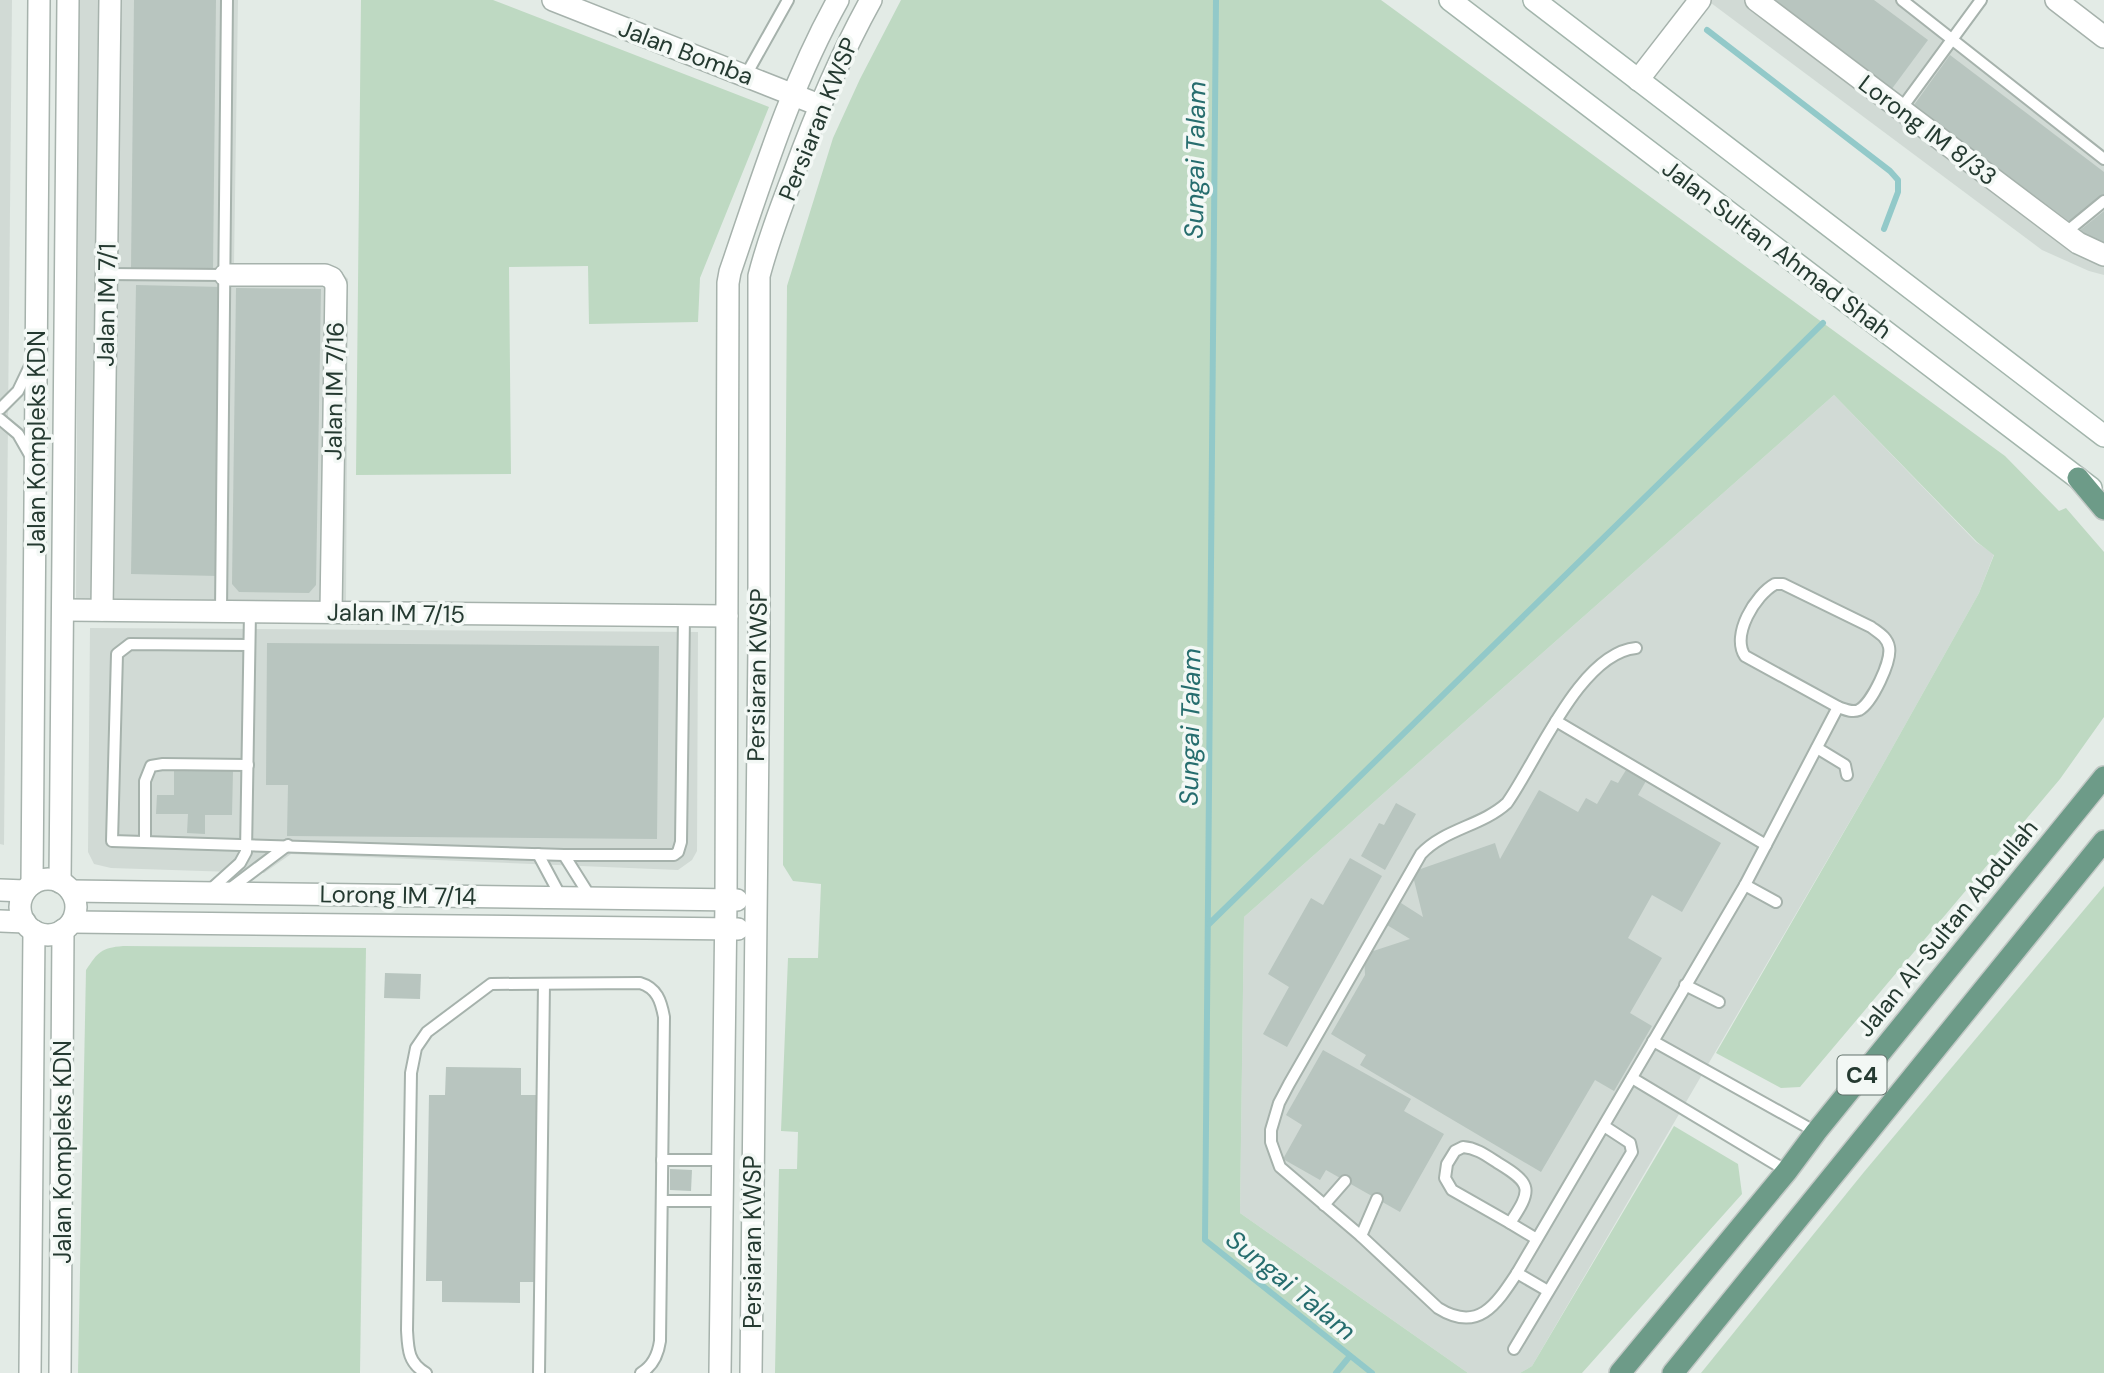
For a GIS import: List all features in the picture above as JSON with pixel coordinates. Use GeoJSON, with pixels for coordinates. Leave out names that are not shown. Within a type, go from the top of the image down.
{"type":"FeatureCollection","features":[{"type":"Feature","properties":{"kind":"main road"},"geometry":{"type":"LineString","coordinates":[[2078,478],[2104,509]]}},
{"type":"Feature","properties":{"kind":"main road","name":"Jalan Al-Sultan Abdullah"},"geometry":{"type":"LineString","coordinates":[[1620,1373],[1787,1171],[2104,777]]}},
{"type":"Feature","properties":{"kind":"main road","name":"C4"},"geometry":{"type":"LineString","coordinates":[[1673,1373],[2104,841]]}},
{"type":"Feature","properties":{"kind":"street","name":"Jalan Kompleks KDN"},"geometry":{"type":"LineString","coordinates":[[28,887],[36,471],[39,0]]}},
{"type":"Feature","properties":{"kind":"street","name":"Jalan Kompleks KDN"},"geometry":{"type":"LineString","coordinates":[[66,886],[68,0]]}},
{"type":"Feature","properties":{"kind":"street","name":"Jalan IM 7/1"},"geometry":{"type":"LineString","coordinates":[[102,610],[110,0]]}},
{"type":"Feature","properties":{"kind":"street","name":"Jalan Bomba"},"geometry":{"type":"LineString","coordinates":[[556,0],[819,105]]}},
{"type":"Feature","properties":{"kind":"street","name":"Persiaran KWSP"},"geometry":{"type":"LineString","coordinates":[[720,1373],[730,272],[792,93],[812,46],[838,0]]}},
{"type":"Feature","properties":{"kind":"street","name":"Persiaran KWSP"},"geometry":{"type":"LineString","coordinates":[[751,1373],[759,276],[776,221],[819,105],[871,0]]}},
{"type":"Feature","properties":{"kind":"street","name":"Jalan Sultan Ahmad Shah"},"geometry":{"type":"LineString","coordinates":[[1450,0],[2104,497]]}},
{"type":"Feature","properties":{"kind":"street","name":"Jalan Sultan Ahmad Shah"},"geometry":{"type":"LineString","coordinates":[[1534,0],[2104,436]]}},
{"type":"Feature","properties":{"kind":"street"},"geometry":{"type":"LineString","coordinates":[[1639,80],[1700,0]]}},
{"type":"Feature","properties":{"kind":"street","name":"Lorong IM 8/33"},"geometry":{"type":"LineString","coordinates":[[1756,0],[2065,233],[2095,253],[2104,255]]}},
{"type":"Feature","properties":{"kind":"street"},"geometry":{"type":"LineString","coordinates":[[2056,0],[2104,37]]}},
{"type":"Feature","properties":{"kind":"street","name":"Jalan IM 7/16"},"geometry":{"type":"LineString","coordinates":[[225,275],[325,275],[332,278],[336,285],[331,612]]}},
{"type":"Feature","properties":{"kind":"street","name":"Jalan IM 7/15"},"geometry":{"type":"LineString","coordinates":[[65,610],[727,616]]}},
{"type":"Feature","properties":{"kind":"street"},"geometry":{"type":"LineString","coordinates":[[727,646],[758,646]]}},
{"type":"Feature","properties":{"kind":"street"},"geometry":{"type":"LineString","coordinates":[[0,890],[28,887],[49,879],[66,886],[76,908],[67,926],[48,935],[29,927],[0,921]]}},
{"type":"Feature","properties":{"kind":"street","name":"Lorong IM 7/14"},"geometry":{"type":"LineString","coordinates":[[66,886],[216,892],[754,900]]}},
{"type":"Feature","properties":{"kind":"street"},"geometry":{"type":"LineString","coordinates":[[28,887],[20,906],[29,927]]}},
{"type":"Feature","properties":{"kind":"street","name":"Jalan Kompleks KDN"},"geometry":{"type":"LineString","coordinates":[[60,1373],[67,926]]}},
{"type":"Feature","properties":{"kind":"street","name":"Lorong IM 7/14"},"geometry":{"type":"LineString","coordinates":[[67,926],[754,929]]}},
{"type":"Feature","properties":{"kind":"street","name":"Jalan Kompleks KDN"},"geometry":{"type":"LineString","coordinates":[[29,927],[30,1373]]}},
{"type":"Feature","properties":{"kind":"lane"},"geometry":{"type":"LineString","coordinates":[[221,611],[227,0]]}},
{"type":"Feature","properties":{"kind":"lane"},"geometry":{"type":"LineString","coordinates":[[746,75],[788,0]]}},
{"type":"Feature","properties":{"kind":"lane"},"geometry":{"type":"LineString","coordinates":[[1902,0],[2104,159]]}},
{"type":"Feature","properties":{"kind":"lane"},"geometry":{"type":"LineString","coordinates":[[1901,109],[1981,0]]}},
{"type":"Feature","properties":{"kind":"lane"},"geometry":{"type":"LineString","coordinates":[[2065,233],[2104,201]]}},
{"type":"Feature","properties":{"kind":"lane"},"geometry":{"type":"LineString","coordinates":[[107,274],[225,275]]}},
{"type":"Feature","properties":{"kind":"lane"},"geometry":{"type":"LineString","coordinates":[[0,409],[18,391],[36,350]]}},
{"type":"Feature","properties":{"kind":"lane"},"geometry":{"type":"LineString","coordinates":[[0,419],[18,434],[27,446],[36,471]]}},
{"type":"Feature","properties":{"kind":"lane"},"geometry":{"type":"LineString","coordinates":[[1775,584],[1783,584],[1884,636],[1889,648],[1889,659],[1870,699],[1859,710],[1850,711],[1838,707],[1745,656],[1740,648],[1740,633],[1766,589],[1775,584]]}},
{"type":"Feature","properties":{"kind":"lane"},"geometry":{"type":"LineString","coordinates":[[216,892],[246,852],[250,611]]}},
{"type":"Feature","properties":{"kind":"lane"},"geometry":{"type":"LineString","coordinates":[[249,645],[130,644],[117,654],[112,841],[669,856],[678,852],[681,842],[684,616]]}},
{"type":"Feature","properties":{"kind":"lane"},"geometry":{"type":"LineString","coordinates":[[1636,648],[1614,654],[1585,678],[1507,803],[1498,812],[1431,843],[1421,854],[1279,1103],[1270,1130],[1271,1142],[1280,1167],[1361,1236],[1438,1308],[1453,1317],[1465,1319],[1478,1316],[1491,1308],[1517,1273],[1535,1238],[1745,885],[1838,707]]}},
{"type":"Feature","properties":{"kind":"lane"},"geometry":{"type":"LineString","coordinates":[[1556,721],[1766,845]]}},
{"type":"Feature","properties":{"kind":"lane"},"geometry":{"type":"LineString","coordinates":[[1817,748],[1845,765],[1847,775]]}},
{"type":"Feature","properties":{"kind":"lane"},"geometry":{"type":"LineString","coordinates":[[145,841],[145,781],[151,766],[248,765]]}},
{"type":"Feature","properties":{"kind":"lane"},"geometry":{"type":"LineString","coordinates":[[216,892],[288,845]]}},
{"type":"Feature","properties":{"kind":"lane"},"geometry":{"type":"LineString","coordinates":[[538,854],[561,897]]}},
{"type":"Feature","properties":{"kind":"lane"},"geometry":{"type":"LineString","coordinates":[[564,855],[591,898]]}},
{"type":"Feature","properties":{"kind":"lane"},"geometry":{"type":"LineString","coordinates":[[1745,885],[1776,902]]}},
{"type":"Feature","properties":{"kind":"lane"},"geometry":{"type":"LineString","coordinates":[[426,1373],[410,1360],[407,1330],[411,1073],[416,1048],[427,1032],[491,984],[640,983],[655,991],[664,1017],[660,1341],[654,1361],[648,1369],[640,1373]]}},
{"type":"Feature","properties":{"kind":"lane"},"geometry":{"type":"LineString","coordinates":[[539,1373],[544,984]]}},
{"type":"Feature","properties":{"kind":"lane"},"geometry":{"type":"LineString","coordinates":[[1685,985],[1719,1002]]}},
{"type":"Feature","properties":{"kind":"lane"},"geometry":{"type":"LineString","coordinates":[[1653,1041],[1816,1132]]}},
{"type":"Feature","properties":{"kind":"lane"},"geometry":{"type":"LineString","coordinates":[[1632,1078],[1787,1171]]}},
{"type":"Feature","properties":{"kind":"lane"},"geometry":{"type":"LineString","coordinates":[[1514,1349],[1632,1152],[1630,1143],[1604,1126]]}},
{"type":"Feature","properties":{"kind":"lane"},"geometry":{"type":"LineString","coordinates":[[1510,1223],[1526,1195],[1526,1185],[1520,1176],[1473,1148],[1463,1147],[1455,1151],[1447,1164],[1446,1178],[1451,1190],[1535,1238]]}},
{"type":"Feature","properties":{"kind":"lane"},"geometry":{"type":"LineString","coordinates":[[662,1160],[722,1160]]}},
{"type":"Feature","properties":{"kind":"lane"},"geometry":{"type":"LineString","coordinates":[[1324,1205],[1345,1181]]}},
{"type":"Feature","properties":{"kind":"lane"},"geometry":{"type":"LineString","coordinates":[[1361,1236],[1377,1199]]}},
{"type":"Feature","properties":{"kind":"lane"},"geometry":{"type":"LineString","coordinates":[[662,1201],[722,1201]]}},
{"type":"Feature","properties":{"kind":"lane"},"geometry":{"type":"LineString","coordinates":[[1517,1273],[1548,1291]]}},
{"type":"Feature","properties":{"kind":"shaded area"},"geometry":{"type":"Polygon","coordinates":[[[0,0],[12,0],[4,845],[0,844],[0,0]]]}},
{"type":"Feature","properties":{"kind":"shaded area"},"geometry":{"type":"Polygon","coordinates":[[[79,0],[238,0],[234,265],[336,267],[348,279],[346,602],[76,601],[79,0]]]}},
{"type":"Feature","properties":{"kind":"shaded area"},"geometry":{"type":"Polygon","coordinates":[[[1707,0],[1901,0],[2104,152],[2104,275],[2042,250],[1707,0]]]}},
{"type":"Feature","properties":{"kind":"shaded area"},"geometry":{"type":"Polygon","coordinates":[[[1834,395],[1976,542],[1994,554],[1979,593],[1881,768],[1532,1366],[1520,1373],[1468,1373],[1240,1213],[1244,917],[1834,395]]]}},
{"type":"Feature","properties":{"kind":"shaded area"},"geometry":{"type":"Polygon","coordinates":[[[90,628],[698,632],[697,851],[692,860],[678,870],[291,854],[264,873],[111,868],[94,864],[88,852],[90,628]]]}},
{"type":"Feature","properties":{"kind":"green space"},"geometry":{"type":"Polygon","coordinates":[[[361,0],[493,0],[769,107],[700,278],[698,322],[589,324],[588,266],[509,267],[511,474],[356,475],[361,0]]]}},
{"type":"Feature","properties":{"kind":"green space"},"geometry":{"type":"Polygon","coordinates":[[[901,0],[1381,0],[2005,456],[2059,511],[2066,508],[2104,552],[2104,717],[2060,779],[1800,1087],[1781,1088],[1716,1053],[1979,593],[1994,555],[1977,542],[1834,395],[1244,917],[1240,1213],[1468,1373],[775,1373],[779,1169],[797,1169],[798,1132],[781,1131],[788,958],[818,958],[821,884],[793,881],[783,865],[787,286],[833,138],[901,0]]]}},
{"type":"Feature","properties":{"kind":"green space"},"geometry":{"type":"Polygon","coordinates":[[[2104,886],[2104,1373],[1701,1373],[1864,1172],[2104,886]]]}},
{"type":"Feature","properties":{"kind":"green space"},"geometry":{"type":"Polygon","coordinates":[[[123,946],[366,948],[360,1373],[78,1373],[86,970],[101,952],[123,946]]]}},
{"type":"Feature","properties":{"kind":"green space"},"geometry":{"type":"Polygon","coordinates":[[[1674,1126],[1738,1164],[1742,1194],[1582,1373],[1520,1373],[1532,1366],[1674,1126]]]}},
{"type":"Feature","properties":{"kind":"building"},"geometry":{"type":"Polygon","coordinates":[[[134,0],[216,0],[213,270],[131,269],[134,0]]]}},
{"type":"Feature","properties":{"kind":"building"},"geometry":{"type":"Polygon","coordinates":[[[1771,0],[1874,0],[1928,40],[1891,90],[1771,0]]]}},
{"type":"Feature","properties":{"kind":"building"},"geometry":{"type":"Polygon","coordinates":[[[1950,55],[2104,172],[2104,194],[2070,222],[1914,105],[1950,55]]]}},
{"type":"Feature","properties":{"kind":"building"},"geometry":{"type":"Polygon","coordinates":[[[2104,211],[2104,243],[2085,237],[2079,231],[2104,211]]]}},
{"type":"Feature","properties":{"kind":"building"},"geometry":{"type":"Polygon","coordinates":[[[136,285],[223,287],[218,576],[131,574],[136,285]]]}},
{"type":"Feature","properties":{"kind":"building"},"geometry":{"type":"Polygon","coordinates":[[[236,288],[321,289],[316,585],[309,593],[239,592],[232,584],[236,288]]]}},
{"type":"Feature","properties":{"kind":"building"},"geometry":{"type":"Polygon","coordinates":[[[267,643],[659,646],[657,839],[287,836],[288,785],[266,785],[267,643]]]}},
{"type":"Feature","properties":{"kind":"building"},"geometry":{"type":"Polygon","coordinates":[[[201,761],[215,761],[215,771],[233,771],[232,815],[205,815],[205,834],[187,833],[188,814],[156,814],[157,795],[174,795],[174,770],[201,771],[201,761]]]}},
{"type":"Feature","properties":{"kind":"building"},"geometry":{"type":"Polygon","coordinates":[[[1626,770],[1646,781],[1638,795],[1721,843],[1682,912],[1652,895],[1628,938],[1662,958],[1630,1013],[1652,1026],[1614,1091],[1595,1080],[1541,1172],[1360,1065],[1366,1055],[1331,1034],[1365,975],[1364,954],[1410,939],[1387,925],[1401,903],[1423,917],[1412,872],[1495,843],[1500,859],[1539,790],[1578,812],[1586,798],[1597,804],[1611,780],[1618,783],[1626,770]]]}},
{"type":"Feature","properties":{"kind":"building"},"geometry":{"type":"Polygon","coordinates":[[[1396,803],[1416,814],[1385,870],[1361,856],[1379,823],[1384,825],[1396,803]]]}},
{"type":"Feature","properties":{"kind":"building"},"geometry":{"type":"Polygon","coordinates":[[[1350,858],[1382,876],[1287,1047],[1263,1034],[1289,987],[1268,974],[1311,898],[1323,905],[1350,858]]]}},
{"type":"Feature","properties":{"kind":"building"},"geometry":{"type":"Polygon","coordinates":[[[385,973],[421,974],[420,999],[384,998],[385,973]]]}},
{"type":"Feature","properties":{"kind":"building"},"geometry":{"type":"Polygon","coordinates":[[[1323,1050],[1411,1099],[1404,1111],[1444,1134],[1400,1212],[1326,1170],[1320,1180],[1283,1159],[1302,1125],[1286,1115],[1323,1050]]]}},
{"type":"Feature","properties":{"kind":"building"},"geometry":{"type":"Polygon","coordinates":[[[446,1067],[521,1068],[521,1095],[540,1095],[538,1282],[520,1282],[520,1303],[442,1302],[442,1281],[426,1281],[429,1095],[445,1095],[446,1067]]]}},
{"type":"Feature","properties":{"kind":"building"},"geometry":{"type":"Polygon","coordinates":[[[670,1169],[692,1170],[691,1191],[670,1190],[670,1169]]]}},
{"type":"Feature","properties":{"kind":"waterway","name":"Sungai Talam"},"geometry":{"type":"LineString","coordinates":[[1216,0],[1205,1240],[1372,1373]]}},
{"type":"Feature","properties":{"kind":"waterway"},"geometry":{"type":"LineString","coordinates":[[1707,30],[1890,171],[1898,180],[1898,192],[1884,229]]}},
{"type":"Feature","properties":{"kind":"waterway"},"geometry":{"type":"LineString","coordinates":[[1209,924],[1823,323]]}},
{"type":"Feature","properties":{"kind":"waterway"},"geometry":{"type":"LineString","coordinates":[[1336,1373],[1350,1356]]}}]}
